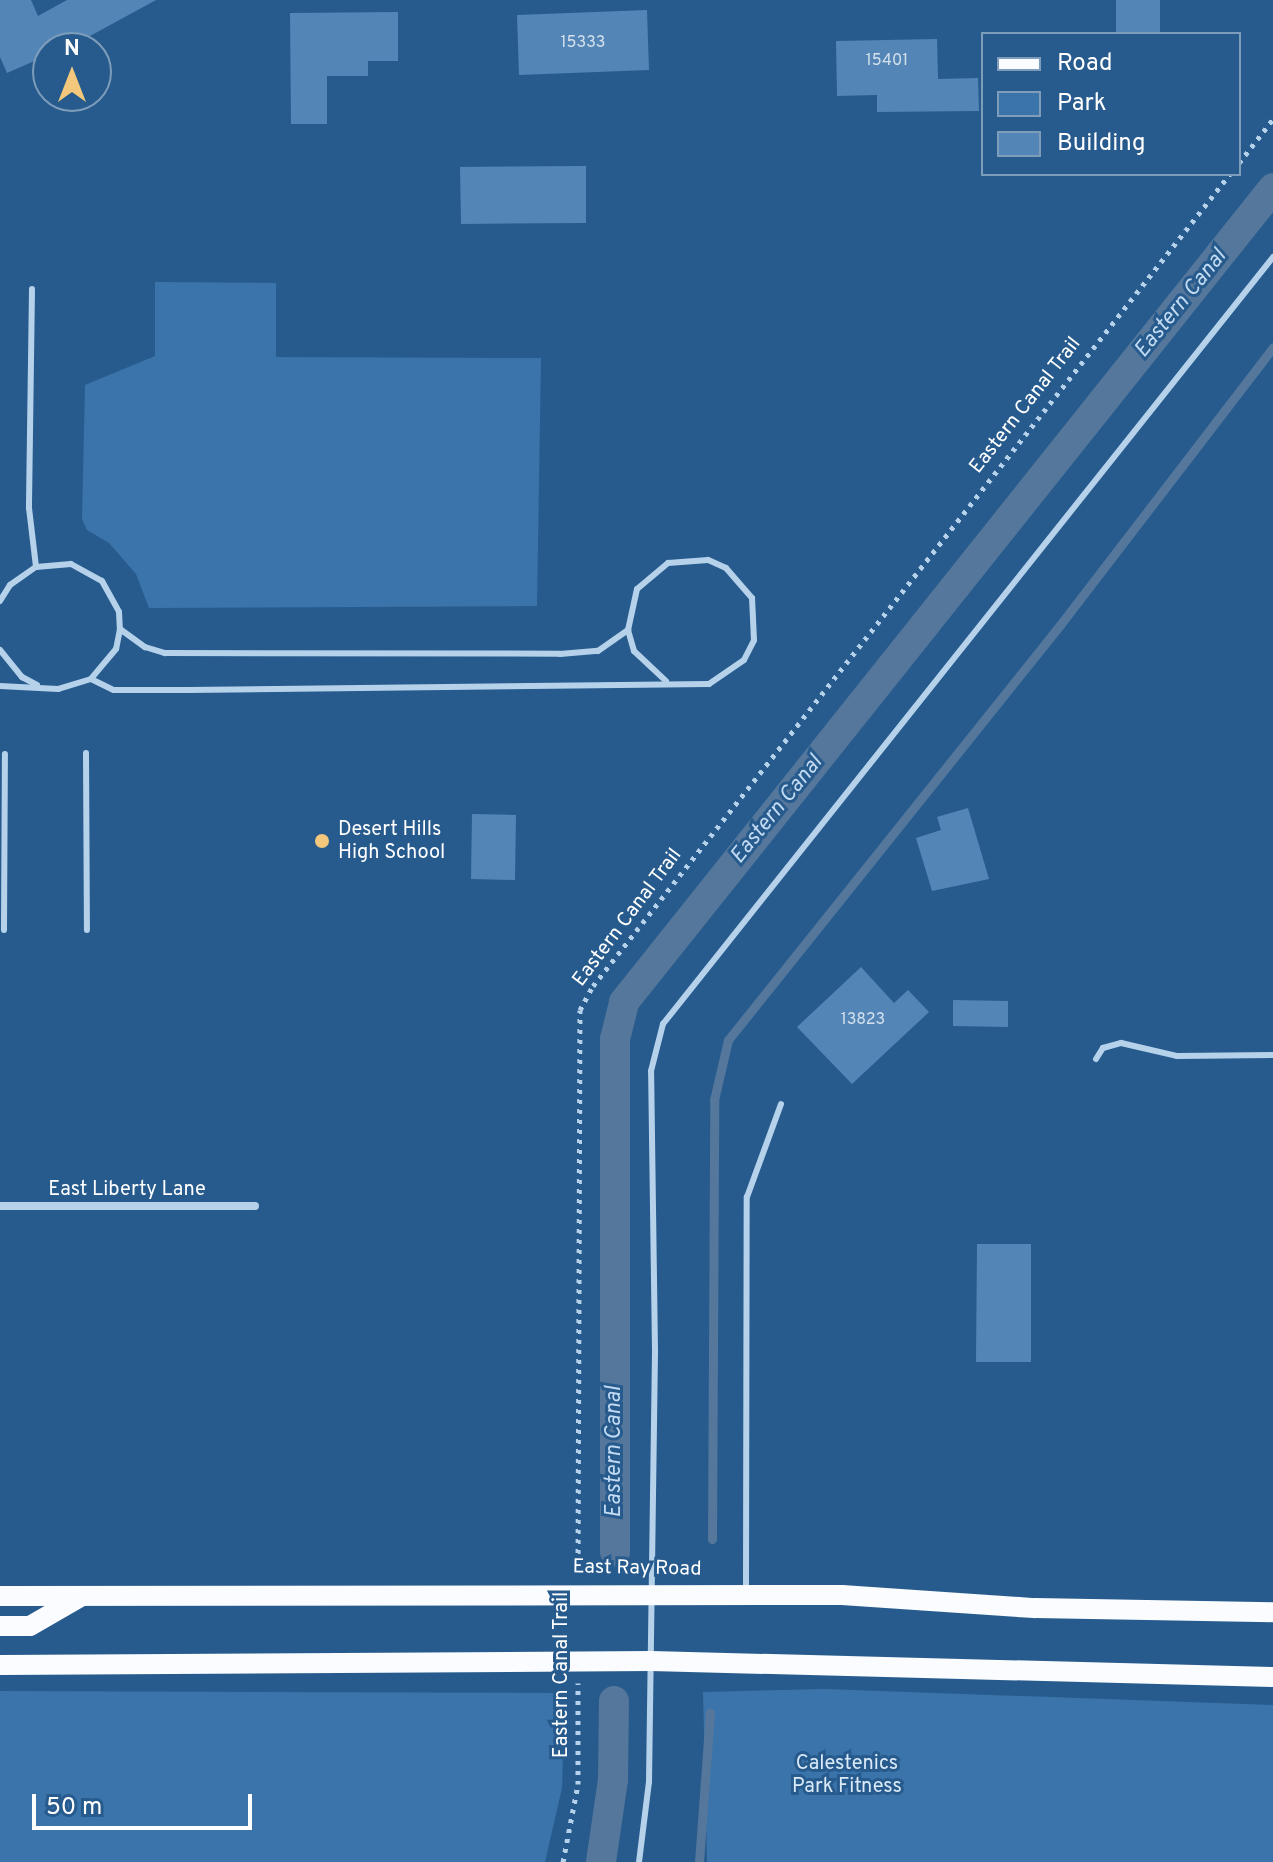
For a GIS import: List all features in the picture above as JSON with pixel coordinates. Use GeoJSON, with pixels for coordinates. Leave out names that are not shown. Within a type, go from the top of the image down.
{"type":"FeatureCollection","features":[{"type":"Feature","properties":{"kind":"main road","name":"East Ray Road"},"geometry":{"type":"LineString","coordinates":[[0,1596],[578,1592],[842,1595],[1035,1608],[1273,1612]]}},
{"type":"Feature","properties":{"kind":"main road"},"geometry":{"type":"LineString","coordinates":[[0,1626],[30,1626],[86,1595]]}},
{"type":"Feature","properties":{"kind":"main road"},"geometry":{"type":"LineString","coordinates":[[0,1665],[651,1661],[1273,1677]]}},
{"type":"Feature","properties":{"kind":"street","name":"East Liberty Lane"},"geometry":{"type":"LineString","coordinates":[[0,1206],[255,1206]]}},
{"type":"Feature","properties":{"kind":"lane"},"geometry":{"type":"LineString","coordinates":[[639,1862],[649,1782],[651,1661],[651,1071],[663,1024],[1273,257]]}},
{"type":"Feature","properties":{"kind":"lane"},"geometry":{"type":"LineString","coordinates":[[32,289],[29,508],[36,567]]}},
{"type":"Feature","properties":{"kind":"lane"},"geometry":{"type":"LineString","coordinates":[[91,679],[114,690],[655,688],[666,681],[709,684],[744,660],[756,618],[742,581],[708,560],[668,563],[637,589],[628,630],[634,651],[666,681]]}},
{"type":"Feature","properties":{"kind":"lane"},"geometry":{"type":"LineString","coordinates":[[0,601],[10,585],[36,567],[71,564],[102,581],[119,612],[120,629],[111,657],[91,679],[67,687],[0,686]]}},
{"type":"Feature","properties":{"kind":"lane"},"geometry":{"type":"LineString","coordinates":[[120,629],[145,647],[165,653],[513,654],[598,651],[628,630]]}},
{"type":"Feature","properties":{"kind":"lane"},"geometry":{"type":"LineString","coordinates":[[0,650],[22,677],[41,686]]}},
{"type":"Feature","properties":{"kind":"lane"},"geometry":{"type":"LineString","coordinates":[[86,753],[87,930]]}},
{"type":"Feature","properties":{"kind":"lane"},"geometry":{"type":"LineString","coordinates":[[4,930],[5,754]]}},
{"type":"Feature","properties":{"kind":"lane"},"geometry":{"type":"LineString","coordinates":[[1096,1059],[1103,1048],[1121,1043],[1177,1056],[1273,1055]]}},
{"type":"Feature","properties":{"kind":"lane"},"geometry":{"type":"LineString","coordinates":[[746,1594],[747,1197],[781,1104]]}},
{"type":"Feature","properties":{"kind":"path"},"geometry":{"type":"LineString","coordinates":[[1241,160],[1273,119]]}},
{"type":"Feature","properties":{"kind":"path","name":"Eastern Canal Trail"},"geometry":{"type":"LineString","coordinates":[[578,1592],[576,1033],[580,1010],[593,986],[1228,176]]}},
{"type":"Feature","properties":{"kind":"path","name":"Eastern Canal Trail"},"geometry":{"type":"LineString","coordinates":[[563,1862],[578,1784],[578,1662]]}},
{"type":"Feature","properties":{"kind":"green space"},"geometry":{"type":"Polygon","coordinates":[[[155,282],[276,283],[276,357],[541,358],[537,606],[149,608],[136,574],[109,543],[87,530],[82,519],[85,385],[155,356],[155,282]]]}},
{"type":"Feature","properties":{"kind":"green space","name":"Calestenics Park Fitness"},"geometry":{"type":"Polygon","coordinates":[[[825,1689],[1273,1705],[1273,1862],[707,1862],[703,1692],[825,1689]]]}},
{"type":"Feature","properties":{"kind":"green space"},"geometry":{"type":"Polygon","coordinates":[[[0,1691],[565,1693],[562,1788],[545,1862],[0,1862],[0,1691]]]}},
{"type":"Feature","properties":{"kind":"building"},"geometry":{"type":"Polygon","coordinates":[[[0,0],[31,0],[38,16],[67,0],[156,0],[97,32],[32,32],[32,62],[7,73],[0,57],[0,0]]]}},
{"type":"Feature","properties":{"kind":"building"},"geometry":{"type":"Polygon","coordinates":[[[1116,0],[1160,0],[1160,32],[1116,32],[1116,0]]]}},
{"type":"Feature","properties":{"kind":"building"},"geometry":{"type":"Polygon","coordinates":[[[647,10],[649,70],[519,75],[517,15],[647,10]]]}},
{"type":"Feature","properties":{"kind":"building"},"geometry":{"type":"Polygon","coordinates":[[[398,12],[398,61],[368,61],[368,76],[327,76],[327,124],[291,124],[290,13],[398,12]]]}},
{"type":"Feature","properties":{"kind":"building"},"geometry":{"type":"Polygon","coordinates":[[[937,39],[938,79],[978,78],[979,111],[877,112],[877,95],[837,96],[836,41],[937,39]]]}},
{"type":"Feature","properties":{"kind":"building"},"geometry":{"type":"Polygon","coordinates":[[[586,166],[586,223],[461,224],[460,167],[586,166]]]}},
{"type":"Feature","properties":{"kind":"building"},"geometry":{"type":"Polygon","coordinates":[[[968,808],[989,879],[932,891],[916,838],[941,830],[937,817],[968,808]]]}},
{"type":"Feature","properties":{"kind":"building"},"geometry":{"type":"Polygon","coordinates":[[[472,814],[516,815],[515,880],[471,879],[472,814]]]}},
{"type":"Feature","properties":{"kind":"building"},"geometry":{"type":"Polygon","coordinates":[[[861,967],[894,1003],[908,990],[929,1012],[852,1084],[797,1027],[861,967]]]}},
{"type":"Feature","properties":{"kind":"building"},"geometry":{"type":"Polygon","coordinates":[[[953,1000],[1008,1001],[1008,1027],[953,1026],[953,1000]]]}},
{"type":"Feature","properties":{"kind":"building"},"geometry":{"type":"Polygon","coordinates":[[[977,1244],[1031,1244],[1031,1362],[976,1362],[977,1244]]]}},
{"type":"Feature","properties":{"kind":"waterway","name":"Eastern Canal"},"geometry":{"type":"LineString","coordinates":[[615,1552],[615,1039],[624,1002],[1273,188]]}},
{"type":"Feature","properties":{"kind":"waterway"},"geometry":{"type":"LineString","coordinates":[[712,1539],[714,1100],[728,1040],[1060,625],[1273,347]]}},
{"type":"Feature","properties":{"kind":"waterway","name":"Eastern Canal"},"geometry":{"type":"LineString","coordinates":[[601,1862],[613,1780],[614,1701]]}},
{"type":"Feature","properties":{"kind":"waterway"},"geometry":{"type":"LineString","coordinates":[[699,1862],[710,1712]]}},
{"type":"Feature","properties":{"kind":"place","name":"Desert Hills High School"},"geometry":{"type":"Point","coordinates":[322,841]}}]}
